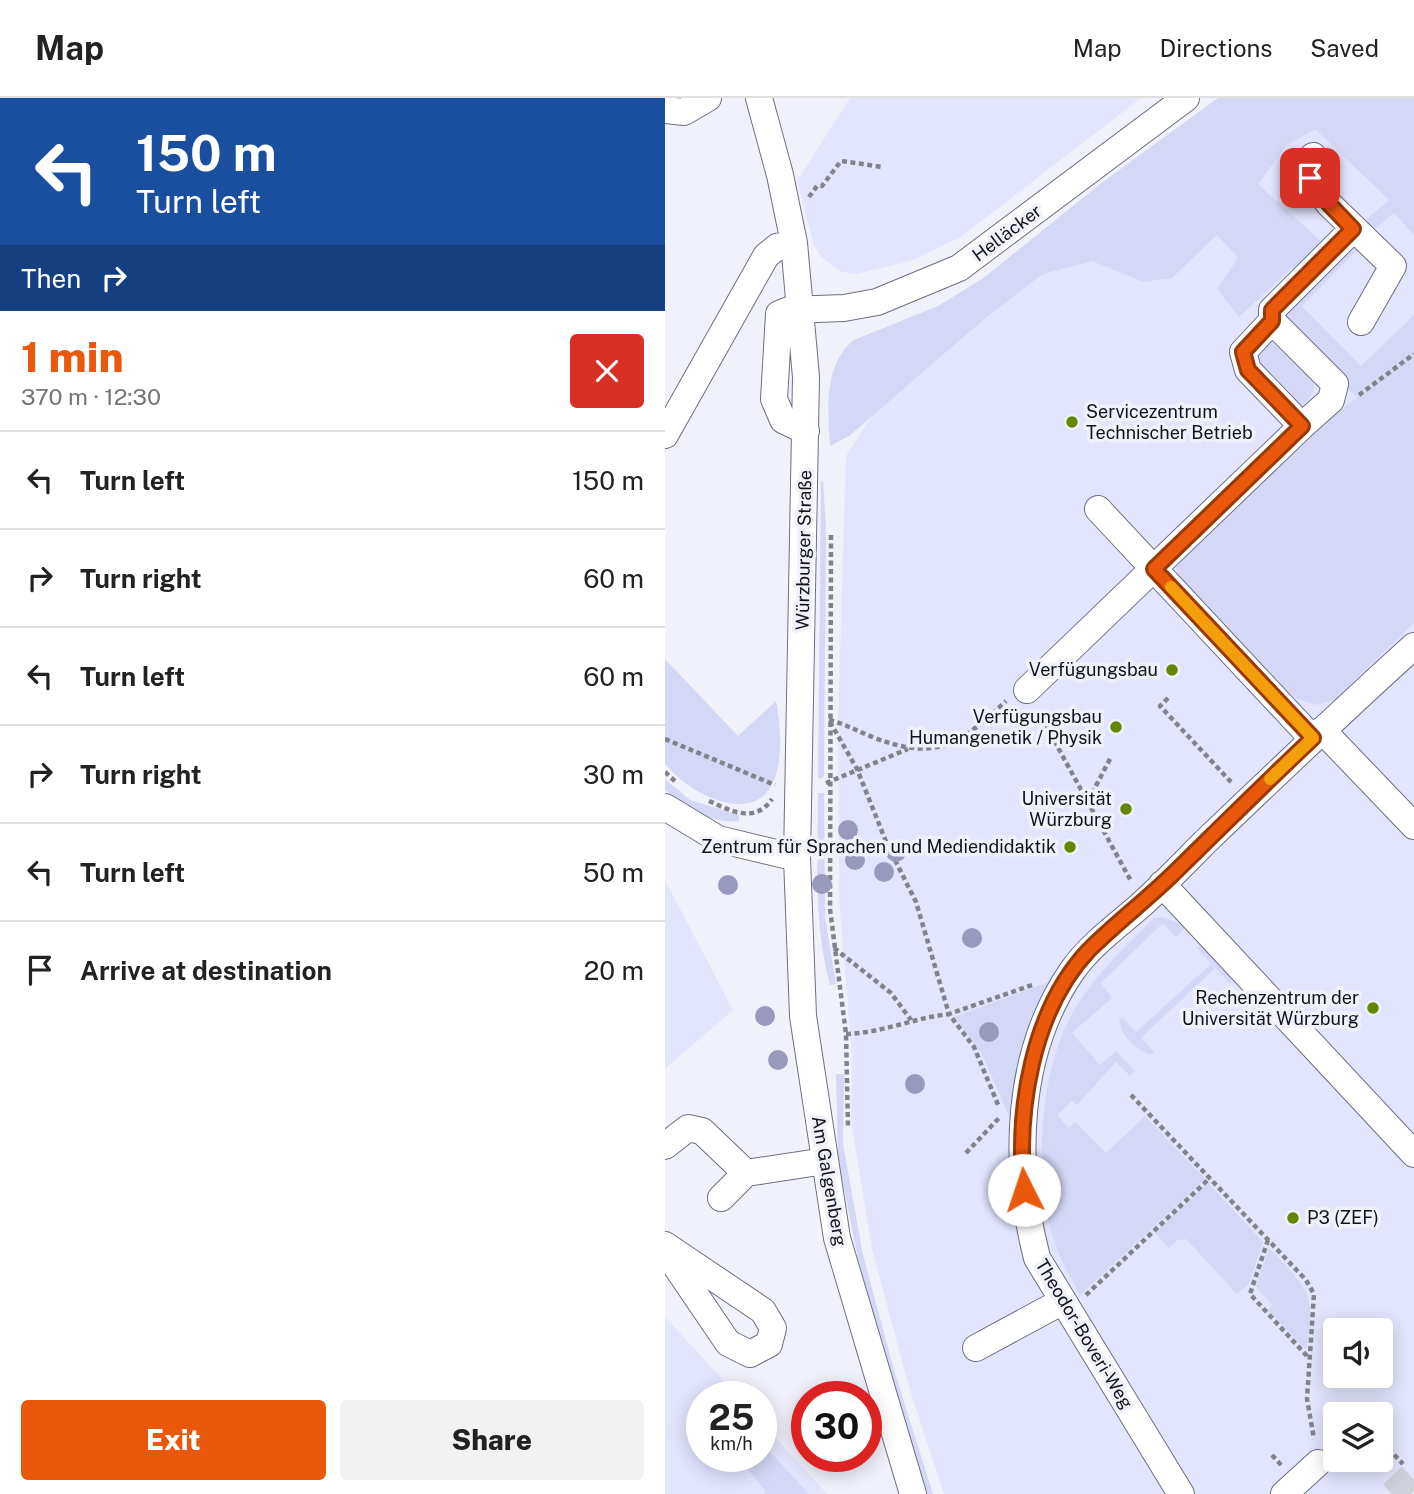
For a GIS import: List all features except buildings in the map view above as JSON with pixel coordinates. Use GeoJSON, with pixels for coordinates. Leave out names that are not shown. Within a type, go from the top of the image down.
{"type":"FeatureCollection","features":[{"type":"Feature","properties":{"kind":"street"},"geometry":{"type":"LineString","coordinates":[[665,110],[684,112],[708,98]]}},
{"type":"Feature","properties":{"kind":"street","name":"Würzburger Straße"},"geometry":{"type":"LineString","coordinates":[[759,98],[780,175],[794,243],[802,309],[806,431],[788,785],[797,858]]}},
{"type":"Feature","properties":{"kind":"street","name":"Helläcker"},"geometry":{"type":"LineString","coordinates":[[802,309],[844,309],[877,302],[959,268],[1187,98]]}},
{"type":"Feature","properties":{"kind":"street"},"geometry":{"type":"LineString","coordinates":[[1313,156],[1310,178],[1329,204],[1393,266],[1361,322]]}},
{"type":"Feature","properties":{"kind":"street"},"geometry":{"type":"LineString","coordinates":[[1302,426],[1248,370],[1243,352],[1272,321],[1272,310],[1353,229]]}},
{"type":"Feature","properties":{"kind":"street"},"geometry":{"type":"LineString","coordinates":[[666,431],[766,256],[777,247],[794,243]]}},
{"type":"Feature","properties":{"kind":"street"},"geometry":{"type":"LineString","coordinates":[[1027,690],[1331,400],[1335,384],[1272,321]]}},
{"type":"Feature","properties":{"kind":"street"},"geometry":{"type":"LineString","coordinates":[[1097,509],[1317,734],[1414,826]]}},
{"type":"Feature","properties":{"kind":"street","name":"Theodor-Boveri-Weg"},"geometry":{"type":"LineString","coordinates":[[1181,1494],[1064,1307],[1037,1258],[1026,1216],[1022,1136],[1028,1086],[1045,1023],[1072,971],[1089,950],[1143,903],[1317,734],[1414,646]]}},
{"type":"Feature","properties":{"kind":"street"},"geometry":{"type":"LineString","coordinates":[[665,807],[718,839],[797,858]]}},
{"type":"Feature","properties":{"kind":"street","name":"Am Galgenberg"},"geometry":{"type":"LineString","coordinates":[[797,858],[803,1016],[837,1238],[913,1494]]}},
{"type":"Feature","properties":{"kind":"street"},"geometry":{"type":"LineString","coordinates":[[1163,884],[1414,1154]]}},
{"type":"Feature","properties":{"kind":"street"},"geometry":{"type":"LineString","coordinates":[[665,1146],[688,1128],[702,1131],[746,1173]]}},
{"type":"Feature","properties":{"kind":"street"},"geometry":{"type":"LineString","coordinates":[[721,1198],[746,1173],[825,1161]]}},
{"type":"Feature","properties":{"kind":"street"},"geometry":{"type":"LineString","coordinates":[[976,1348],[1064,1307]]}},
{"type":"Feature","properties":{"kind":"street"},"geometry":{"type":"LineString","coordinates":[[1284,1494],[1318,1463]]}},
{"type":"Feature","properties":{"kind":"path"},"geometry":{"type":"LineString","coordinates":[[802,206],[841,161],[883,167]]}},
{"type":"Feature","properties":{"kind":"path"},"geometry":{"type":"LineString","coordinates":[[1331,400],[1356,397],[1414,354]]}},
{"type":"Feature","properties":{"kind":"path"},"geometry":{"type":"LineString","coordinates":[[831,534],[833,573],[828,782],[829,909],[846,1034],[847,1138]]}},
{"type":"Feature","properties":{"kind":"path"},"geometry":{"type":"LineString","coordinates":[[829,720],[910,748],[933,748],[964,738],[1012,694],[1027,690],[1143,903]]}},
{"type":"Feature","properties":{"kind":"path"},"geometry":{"type":"LineString","coordinates":[[1168,698],[1160,706],[1248,801]]}},
{"type":"Feature","properties":{"kind":"path"},"geometry":{"type":"LineString","coordinates":[[829,720],[857,769],[887,844],[916,902],[950,1014],[974,1047],[1002,1115],[1010,1128],[1022,1136]]}},
{"type":"Feature","properties":{"kind":"path"},"geometry":{"type":"LineString","coordinates":[[665,739],[788,785],[760,811],[745,815],[736,812]]}},
{"type":"Feature","properties":{"kind":"path"},"geometry":{"type":"LineString","coordinates":[[828,782],[910,748]]}},
{"type":"Feature","properties":{"kind":"path"},"geometry":{"type":"LineString","coordinates":[[1088,802],[1111,757]]}},
{"type":"Feature","properties":{"kind":"path"},"geometry":{"type":"LineString","coordinates":[[833,947],[891,993],[911,1020]]}},
{"type":"Feature","properties":{"kind":"path"},"geometry":{"type":"LineString","coordinates":[[846,1034],[866,1033],[911,1020],[950,1014],[1072,971]]}},
{"type":"Feature","properties":{"kind":"path"},"geometry":{"type":"LineString","coordinates":[[1131,1095],[1306,1280],[1314,1294],[1315,1315],[1308,1357],[1307,1399],[1318,1463]]}},
{"type":"Feature","properties":{"kind":"path"},"geometry":{"type":"LineString","coordinates":[[966,1153],[1002,1115]]}},
{"type":"Feature","properties":{"kind":"path"},"geometry":{"type":"LineString","coordinates":[[1064,1307],[1210,1178]]}},
{"type":"Feature","properties":{"kind":"path"},"geometry":{"type":"LineString","coordinates":[[1268,1239],[1250,1294],[1308,1357]]}},
{"type":"Feature","properties":{"kind":"path"},"geometry":{"type":"LineString","coordinates":[[1393,1453],[1403,1464]]}},
{"type":"Feature","properties":{"kind":"shaded area"},"geometry":{"type":"Polygon","coordinates":[[[850,98],[1141,98],[962,236],[911,261],[856,274],[842,272],[821,257],[814,245],[797,181],[850,98]]]}},
{"type":"Feature","properties":{"kind":"shaded area"},"geometry":{"type":"Polygon","coordinates":[[[1218,98],[1414,98],[1414,235],[1394,213],[1372,232],[1363,222],[1389,200],[1315,129],[1286,146],[1258,184],[1324,244],[1299,270],[1293,267],[1239,317],[1217,289],[1238,258],[1217,235],[1172,278],[1144,282],[1092,261],[1043,274],[988,316],[849,436],[830,446],[829,403],[832,375],[844,350],[854,340],[938,306],[982,279],[1104,181],[1218,98]]]}},
{"type":"Feature","properties":{"kind":"shaded area","name":"Universität Würzburg"},"geometry":{"type":"Polygon","coordinates":[[[1232,98],[1414,98],[1414,1494],[944,1494],[909,1387],[872,1249],[851,1121],[852,1057],[839,898],[838,720],[846,456],[917,345],[1232,98]]]}},
{"type":"Feature","properties":{"kind":"shaded area"},"geometry":{"type":"Polygon","coordinates":[[[1346,241],[1362,245],[1302,306],[1361,366],[1414,315],[1414,623],[1334,700],[1316,705],[1293,697],[1178,575],[1176,563],[1310,432],[1357,398],[1276,311],[1346,241]]]}},
{"type":"Feature","properties":{"kind":"shaded area"},"geometry":{"type":"Polygon","coordinates":[[[1272,342],[1292,352],[1313,380],[1309,399],[1299,407],[1255,363],[1260,347],[1272,342]]]}},
{"type":"Feature","properties":{"kind":"shaded area"},"geometry":{"type":"Polygon","coordinates":[[[821,481],[826,528],[824,776],[821,779],[818,778],[821,481]]]}},
{"type":"Feature","properties":{"kind":"shaded area"},"geometry":{"type":"Polygon","coordinates":[[[665,659],[738,736],[776,701],[780,755],[770,788],[760,799],[745,804],[715,799],[691,788],[665,764],[665,659]]]}},
{"type":"Feature","properties":{"kind":"shaded area"},"geometry":{"type":"Polygon","coordinates":[[[665,779],[690,800],[739,815],[739,821],[719,820],[690,807],[665,790],[665,779]]]}},
{"type":"Feature","properties":{"kind":"shaded area"},"geometry":{"type":"Polygon","coordinates":[[[818,793],[824,793],[825,917],[836,984],[830,985],[819,913],[818,793]]]}},
{"type":"Feature","properties":{"kind":"shaded area"},"geometry":{"type":"Polygon","coordinates":[[[665,880],[733,1010],[665,1069],[665,880]]]}},
{"type":"Feature","properties":{"kind":"shaded area"},"geometry":{"type":"Polygon","coordinates":[[[1163,917],[1187,926],[1176,938],[1163,923],[1101,983],[1112,998],[1072,1033],[1100,1065],[1116,1051],[1135,1071],[1130,1076],[1116,1062],[1077,1105],[1072,1101],[1057,1115],[1069,1128],[1075,1122],[1106,1153],[1145,1116],[1205,1179],[1080,1295],[1058,1252],[1049,1225],[1044,1194],[1043,1127],[1046,1093],[1053,1061],[1063,1032],[1076,1007],[1102,971],[1154,918],[1163,917]]]}},
{"type":"Feature","properties":{"kind":"shaded area"},"geometry":{"type":"Polygon","coordinates":[[[1199,946],[1211,951],[1221,960],[1232,982],[1230,984],[1215,968],[1141,1038],[1154,1052],[1151,1055],[1134,1046],[1126,1037],[1119,1019],[1122,1017],[1136,1032],[1211,964],[1197,948],[1199,946]]]}},
{"type":"Feature","properties":{"kind":"shaded area"},"geometry":{"type":"Polygon","coordinates":[[[1053,980],[1035,1014],[1023,1048],[1011,1121],[983,1056],[955,1017],[1053,980]]]}},
{"type":"Feature","properties":{"kind":"shaded area"},"geometry":{"type":"Polygon","coordinates":[[[836,1074],[844,1074],[843,1144],[863,1255],[894,1370],[933,1494],[927,1494],[887,1372],[858,1258],[838,1159],[836,1074]]]}},
{"type":"Feature","properties":{"kind":"shaded area"},"geometry":{"type":"Polygon","coordinates":[[[1208,1183],[1263,1242],[1249,1284],[1237,1294],[1186,1239],[1178,1240],[1169,1248],[1155,1233],[1208,1183]]]}},
{"type":"Feature","properties":{"kind":"shaded area"},"geometry":{"type":"Polygon","coordinates":[[[1269,1248],[1293,1273],[1306,1293],[1310,1315],[1306,1350],[1268,1310],[1272,1305],[1256,1287],[1269,1248]]]}},
{"type":"Feature","properties":{"kind":"shaded area"},"geometry":{"type":"Polygon","coordinates":[[[665,1317],[724,1381],[686,1381],[686,1472],[777,1472],[777,1439],[791,1455],[791,1472],[807,1472],[827,1494],[665,1494],[665,1317]]]}},
{"type":"Feature","properties":{"kind":"shaded area"},"geometry":{"type":"Polygon","coordinates":[[[777,1459],[809,1494],[764,1494],[766,1492],[750,1472],[777,1472],[777,1459]]]}},
{"type":"Feature","properties":{"kind":"tunnel"},"geometry":{"type":"LineString","coordinates":[[1392,1494],[1414,1473]]}},
{"type":"Feature","properties":{"kind":"slow traffic"},"geometry":{"type":"LineString","coordinates":[[1171,587],[1313,738],[1270,779]]}},
{"type":"Feature","properties":{"kind":"place","name":"Servicezentrum Technischer Betrieb"},"geometry":{"type":"Point","coordinates":[1072,422]}},
{"type":"Feature","properties":{"kind":"place","name":"Verfügungsbau"},"geometry":{"type":"Point","coordinates":[1172,670]}},
{"type":"Feature","properties":{"kind":"place","name":"Verfügungsbau Humangenetik / Physik"},"geometry":{"type":"Point","coordinates":[1116,727]}},
{"type":"Feature","properties":{"kind":"place","name":"Universität Würzburg"},"geometry":{"type":"Point","coordinates":[1126,809]}},
{"type":"Feature","properties":{"kind":"place","name":"Zentrum für Sprachen und Mediendidaktik"},"geometry":{"type":"Point","coordinates":[1070,847]}},
{"type":"Feature","properties":{"kind":"place","name":"Rechenzentrum der Universität Würzburg"},"geometry":{"type":"Point","coordinates":[1373,1008]}},
{"type":"Feature","properties":{"kind":"place","name":"P3 (ZEF)"},"geometry":{"type":"Point","coordinates":[1293,1218]}},
{"type":"Feature","properties":{"kind":"route"},"geometry":{"type":"LineString","coordinates":[[1024,1190],[1022,1136],[1028,1086],[1045,1023],[1072,971],[1089,950],[1143,903],[1313,738],[1154,569],[1302,426],[1248,370],[1243,352],[1272,321],[1272,310],[1353,229],[1329,204],[1310,178]]}}]}
